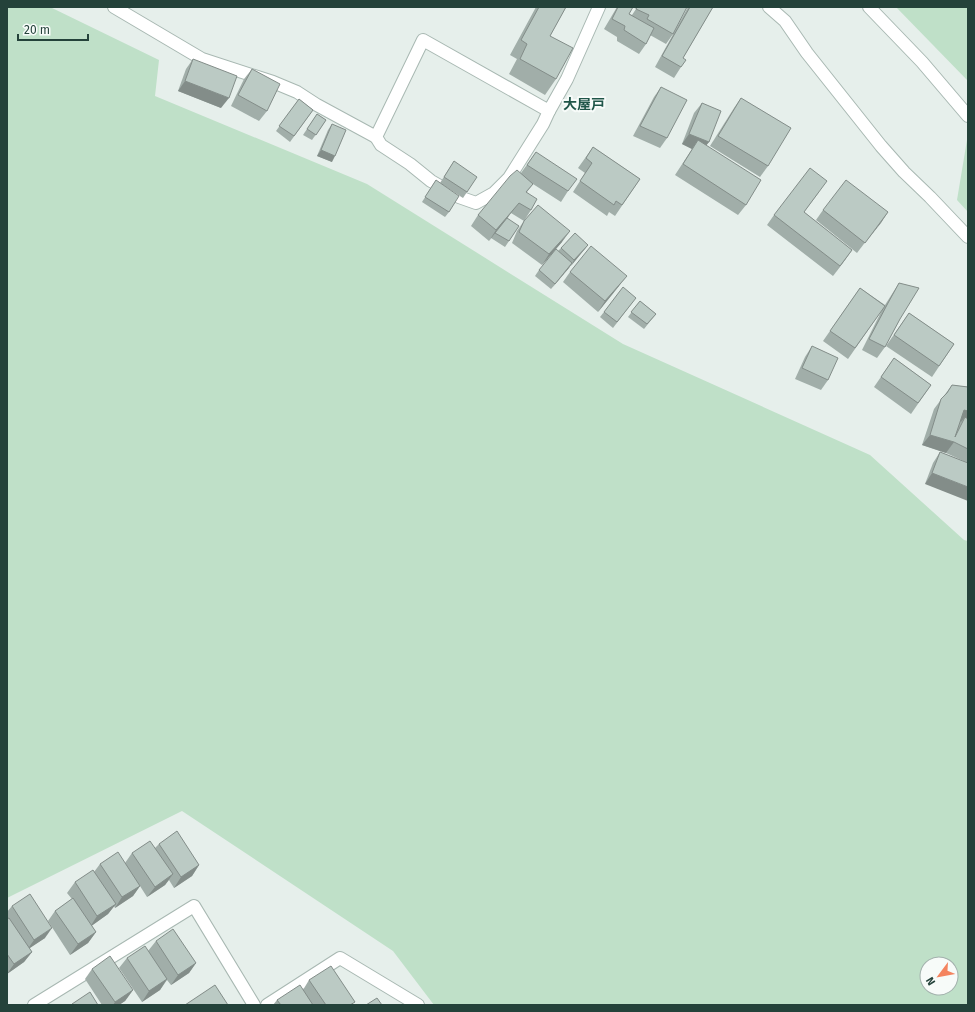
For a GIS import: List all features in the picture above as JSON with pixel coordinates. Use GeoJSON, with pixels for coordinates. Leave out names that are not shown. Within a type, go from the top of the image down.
{"type":"FeatureCollection","features":[{"type":"Feature","properties":{"kind":"street"},"geometry":{"type":"LineString","coordinates":[[114,7],[202,59],[274,82],[297,92],[317,105],[376,137],[381,145],[410,164],[431,181],[459,197],[476,203],[494,194],[509,178],[543,124],[549,111],[568,80],[599,7]]}},
{"type":"Feature","properties":{"kind":"street"},"geometry":{"type":"LineString","coordinates":[[769,7],[785,21],[807,53],[881,146],[904,172],[968,237]]}},
{"type":"Feature","properties":{"kind":"street"},"geometry":{"type":"LineString","coordinates":[[869,7],[922,62],[968,116]]}},
{"type":"Feature","properties":{"kind":"street"},"geometry":{"type":"LineString","coordinates":[[376,137],[423,40],[549,111]]}},
{"type":"Feature","properties":{"kind":"street"},"geometry":{"type":"LineString","coordinates":[[34,1005],[194,906],[254,1005]]}},
{"type":"Feature","properties":{"kind":"street"},"geometry":{"type":"LineString","coordinates":[[267,1005],[340,958],[418,1005]]}},
{"type":"Feature","properties":{"kind":"green space"},"geometry":{"type":"Polygon","coordinates":[[[7,7],[50,7],[159,60],[155,96],[367,184],[623,344],[870,455],[964,540],[968,541],[968,1005],[434,1005],[393,951],[182,811],[7,898],[7,7]]]}},
{"type":"Feature","properties":{"kind":"green space"},"geometry":{"type":"Polygon","coordinates":[[[896,7],[968,7],[968,81],[896,7]]]}},
{"type":"Feature","properties":{"kind":"green space"},"geometry":{"type":"Polygon","coordinates":[[[968,134],[968,212],[957,200],[968,134]]]}},
{"type":"Feature","properties":{"kind":"building"},"geometry":{"type":"Polygon","coordinates":[[[539,7],[566,7],[550,36],[573,48],[556,79],[520,59],[527,44],[521,40],[539,7]]]}},
{"type":"Feature","properties":{"kind":"building"},"geometry":{"type":"Polygon","coordinates":[[[618,7],[633,7],[629,14],[654,28],[646,44],[624,30],[625,26],[612,19],[618,7]]]}},
{"type":"Feature","properties":{"kind":"building"},"geometry":{"type":"Polygon","coordinates":[[[638,7],[687,7],[673,34],[647,19],[649,15],[636,9],[638,7]]]}},
{"type":"Feature","properties":{"kind":"building"},"geometry":{"type":"Polygon","coordinates":[[[690,7],[713,7],[683,58],[686,60],[681,67],[662,56],[690,7]]]}},
{"type":"Feature","properties":{"kind":"building"},"geometry":{"type":"Polygon","coordinates":[[[193,59],[237,76],[229,98],[185,81],[193,59]]]}},
{"type":"Feature","properties":{"kind":"building"},"geometry":{"type":"Polygon","coordinates":[[[252,69],[280,84],[267,111],[238,95],[252,69]]]}},
{"type":"Feature","properties":{"kind":"building"},"geometry":{"type":"Polygon","coordinates":[[[661,87],[687,100],[667,138],[640,126],[661,87]]]}},
{"type":"Feature","properties":{"kind":"building"},"geometry":{"type":"Polygon","coordinates":[[[741,98],[791,128],[768,166],[718,136],[741,98]]]}},
{"type":"Feature","properties":{"kind":"building"},"geometry":{"type":"Polygon","coordinates":[[[299,99],[313,110],[294,136],[279,126],[299,99]]]}},
{"type":"Feature","properties":{"kind":"building"},"geometry":{"type":"Polygon","coordinates":[[[702,103],[721,111],[709,142],[689,134],[702,103]]]}},
{"type":"Feature","properties":{"kind":"building"},"geometry":{"type":"Polygon","coordinates":[[[317,114],[326,120],[316,135],[307,129],[317,114]]]}},
{"type":"Feature","properties":{"kind":"building"},"geometry":{"type":"Polygon","coordinates":[[[332,124],[346,130],[335,156],[321,150],[332,124]]]}},
{"type":"Feature","properties":{"kind":"building"},"geometry":{"type":"Polygon","coordinates":[[[698,140],[761,180],[746,205],[683,164],[698,140]]]}},
{"type":"Feature","properties":{"kind":"building"},"geometry":{"type":"Polygon","coordinates":[[[593,147],[640,179],[622,205],[616,201],[614,205],[580,181],[592,163],[586,158],[593,147]]]}},
{"type":"Feature","properties":{"kind":"building"},"geometry":{"type":"Polygon","coordinates":[[[536,152],[577,179],[568,191],[527,165],[536,152]]]}},
{"type":"Feature","properties":{"kind":"building"},"geometry":{"type":"Polygon","coordinates":[[[454,161],[477,177],[467,192],[444,177],[454,161]]]}},
{"type":"Feature","properties":{"kind":"building"},"geometry":{"type":"Polygon","coordinates":[[[810,168],[827,181],[804,212],[852,250],[840,266],[774,215],[810,168]]]}},
{"type":"Feature","properties":{"kind":"building"},"geometry":{"type":"Polygon","coordinates":[[[517,170],[533,184],[526,192],[537,199],[531,210],[519,203],[496,230],[478,215],[510,176],[517,170]]]}},
{"type":"Feature","properties":{"kind":"building"},"geometry":{"type":"Polygon","coordinates":[[[436,180],[459,196],[449,212],[425,197],[436,180]]]}},
{"type":"Feature","properties":{"kind":"building"},"geometry":{"type":"Polygon","coordinates":[[[846,180],[888,212],[865,243],[823,210],[846,180]]]}},
{"type":"Feature","properties":{"kind":"building"},"geometry":{"type":"Polygon","coordinates":[[[538,205],[570,231],[549,254],[519,232],[524,221],[538,205]]]}},
{"type":"Feature","properties":{"kind":"building"},"geometry":{"type":"Polygon","coordinates":[[[507,218],[519,226],[509,241],[495,233],[507,218]]]}},
{"type":"Feature","properties":{"kind":"building"},"geometry":{"type":"Polygon","coordinates":[[[575,233],[588,245],[574,260],[561,248],[575,233]]]}},
{"type":"Feature","properties":{"kind":"building"},"geometry":{"type":"Polygon","coordinates":[[[591,246],[627,276],[605,301],[570,272],[591,246]]]}},
{"type":"Feature","properties":{"kind":"building"},"geometry":{"type":"Polygon","coordinates":[[[556,249],[572,263],[555,284],[539,270],[556,249]]]}},
{"type":"Feature","properties":{"kind":"building"},"geometry":{"type":"Polygon","coordinates":[[[899,283],[919,288],[885,347],[869,339],[899,283]]]}},
{"type":"Feature","properties":{"kind":"building"},"geometry":{"type":"Polygon","coordinates":[[[623,287],[636,298],[617,322],[604,312],[623,287]]]}},
{"type":"Feature","properties":{"kind":"building"},"geometry":{"type":"Polygon","coordinates":[[[860,288],[885,306],[855,348],[830,331],[860,288]]]}},
{"type":"Feature","properties":{"kind":"building"},"geometry":{"type":"Polygon","coordinates":[[[640,301],[656,314],[647,324],[631,312],[640,301]]]}},
{"type":"Feature","properties":{"kind":"building"},"geometry":{"type":"Polygon","coordinates":[[[909,313],[954,344],[939,366],[894,335],[909,313]]]}},
{"type":"Feature","properties":{"kind":"building"},"geometry":{"type":"Polygon","coordinates":[[[812,346],[838,358],[828,380],[802,368],[812,346]]]}},
{"type":"Feature","properties":{"kind":"building"},"geometry":{"type":"Polygon","coordinates":[[[894,358],[931,385],[918,403],[881,377],[894,358]]]}},
{"type":"Feature","properties":{"kind":"building"},"geometry":{"type":"Polygon","coordinates":[[[952,385],[968,387],[968,411],[964,410],[955,437],[965,417],[968,419],[968,449],[954,442],[930,435],[941,399],[952,385]]]}},
{"type":"Feature","properties":{"kind":"building"},"geometry":{"type":"Polygon","coordinates":[[[940,452],[968,463],[968,487],[932,473],[940,452]]]}},
{"type":"Feature","properties":{"kind":"building"},"geometry":{"type":"Polygon","coordinates":[[[177,831],[199,865],[181,877],[159,844],[177,831]]]}},
{"type":"Feature","properties":{"kind":"building"},"geometry":{"type":"Polygon","coordinates":[[[150,841],[173,874],[155,887],[132,853],[150,841]]]}},
{"type":"Feature","properties":{"kind":"building"},"geometry":{"type":"Polygon","coordinates":[[[118,852],[140,886],[122,897],[100,864],[118,852]]]}},
{"type":"Feature","properties":{"kind":"building"},"geometry":{"type":"Polygon","coordinates":[[[93,870],[116,904],[97,916],[75,882],[93,870]]]}},
{"type":"Feature","properties":{"kind":"building"},"geometry":{"type":"Polygon","coordinates":[[[30,894],[52,928],[34,940],[12,906],[30,894]]]}},
{"type":"Feature","properties":{"kind":"building"},"geometry":{"type":"Polygon","coordinates":[[[73,898],[96,932],[78,944],[55,911],[73,898]]]}},
{"type":"Feature","properties":{"kind":"building"},"geometry":{"type":"Polygon","coordinates":[[[9,918],[32,952],[14,964],[7,954],[7,919],[9,918]]]}},
{"type":"Feature","properties":{"kind":"building"},"geometry":{"type":"Polygon","coordinates":[[[173,929],[196,963],[178,975],[156,941],[173,929]]]}},
{"type":"Feature","properties":{"kind":"building"},"geometry":{"type":"Polygon","coordinates":[[[145,946],[167,979],[149,991],[127,958],[145,946]]]}},
{"type":"Feature","properties":{"kind":"building"},"geometry":{"type":"Polygon","coordinates":[[[110,956],[133,990],[115,1002],[92,969],[110,956]]]}},
{"type":"Feature","properties":{"kind":"building"},"geometry":{"type":"Polygon","coordinates":[[[331,966],[355,1002],[350,1005],[326,1005],[309,980],[331,966]]]}},
{"type":"Feature","properties":{"kind":"building"},"geometry":{"type":"Polygon","coordinates":[[[215,985],[228,1005],[185,1005],[215,985]]]}},
{"type":"Feature","properties":{"kind":"building"},"geometry":{"type":"Polygon","coordinates":[[[300,985],[313,1005],[281,1005],[277,1000],[300,985]]]}},
{"type":"Feature","properties":{"kind":"building"},"geometry":{"type":"Polygon","coordinates":[[[90,992],[98,1005],[72,1005],[72,1004],[90,992]]]}},
{"type":"Feature","properties":{"kind":"building"},"geometry":{"type":"Polygon","coordinates":[[[377,998],[382,1005],[366,1005],[377,998]]]}},
{"type":"Feature","properties":{"kind":"district","name":"大屋戸"},"geometry":{"type":"Point","coordinates":[584,104]}}]}
